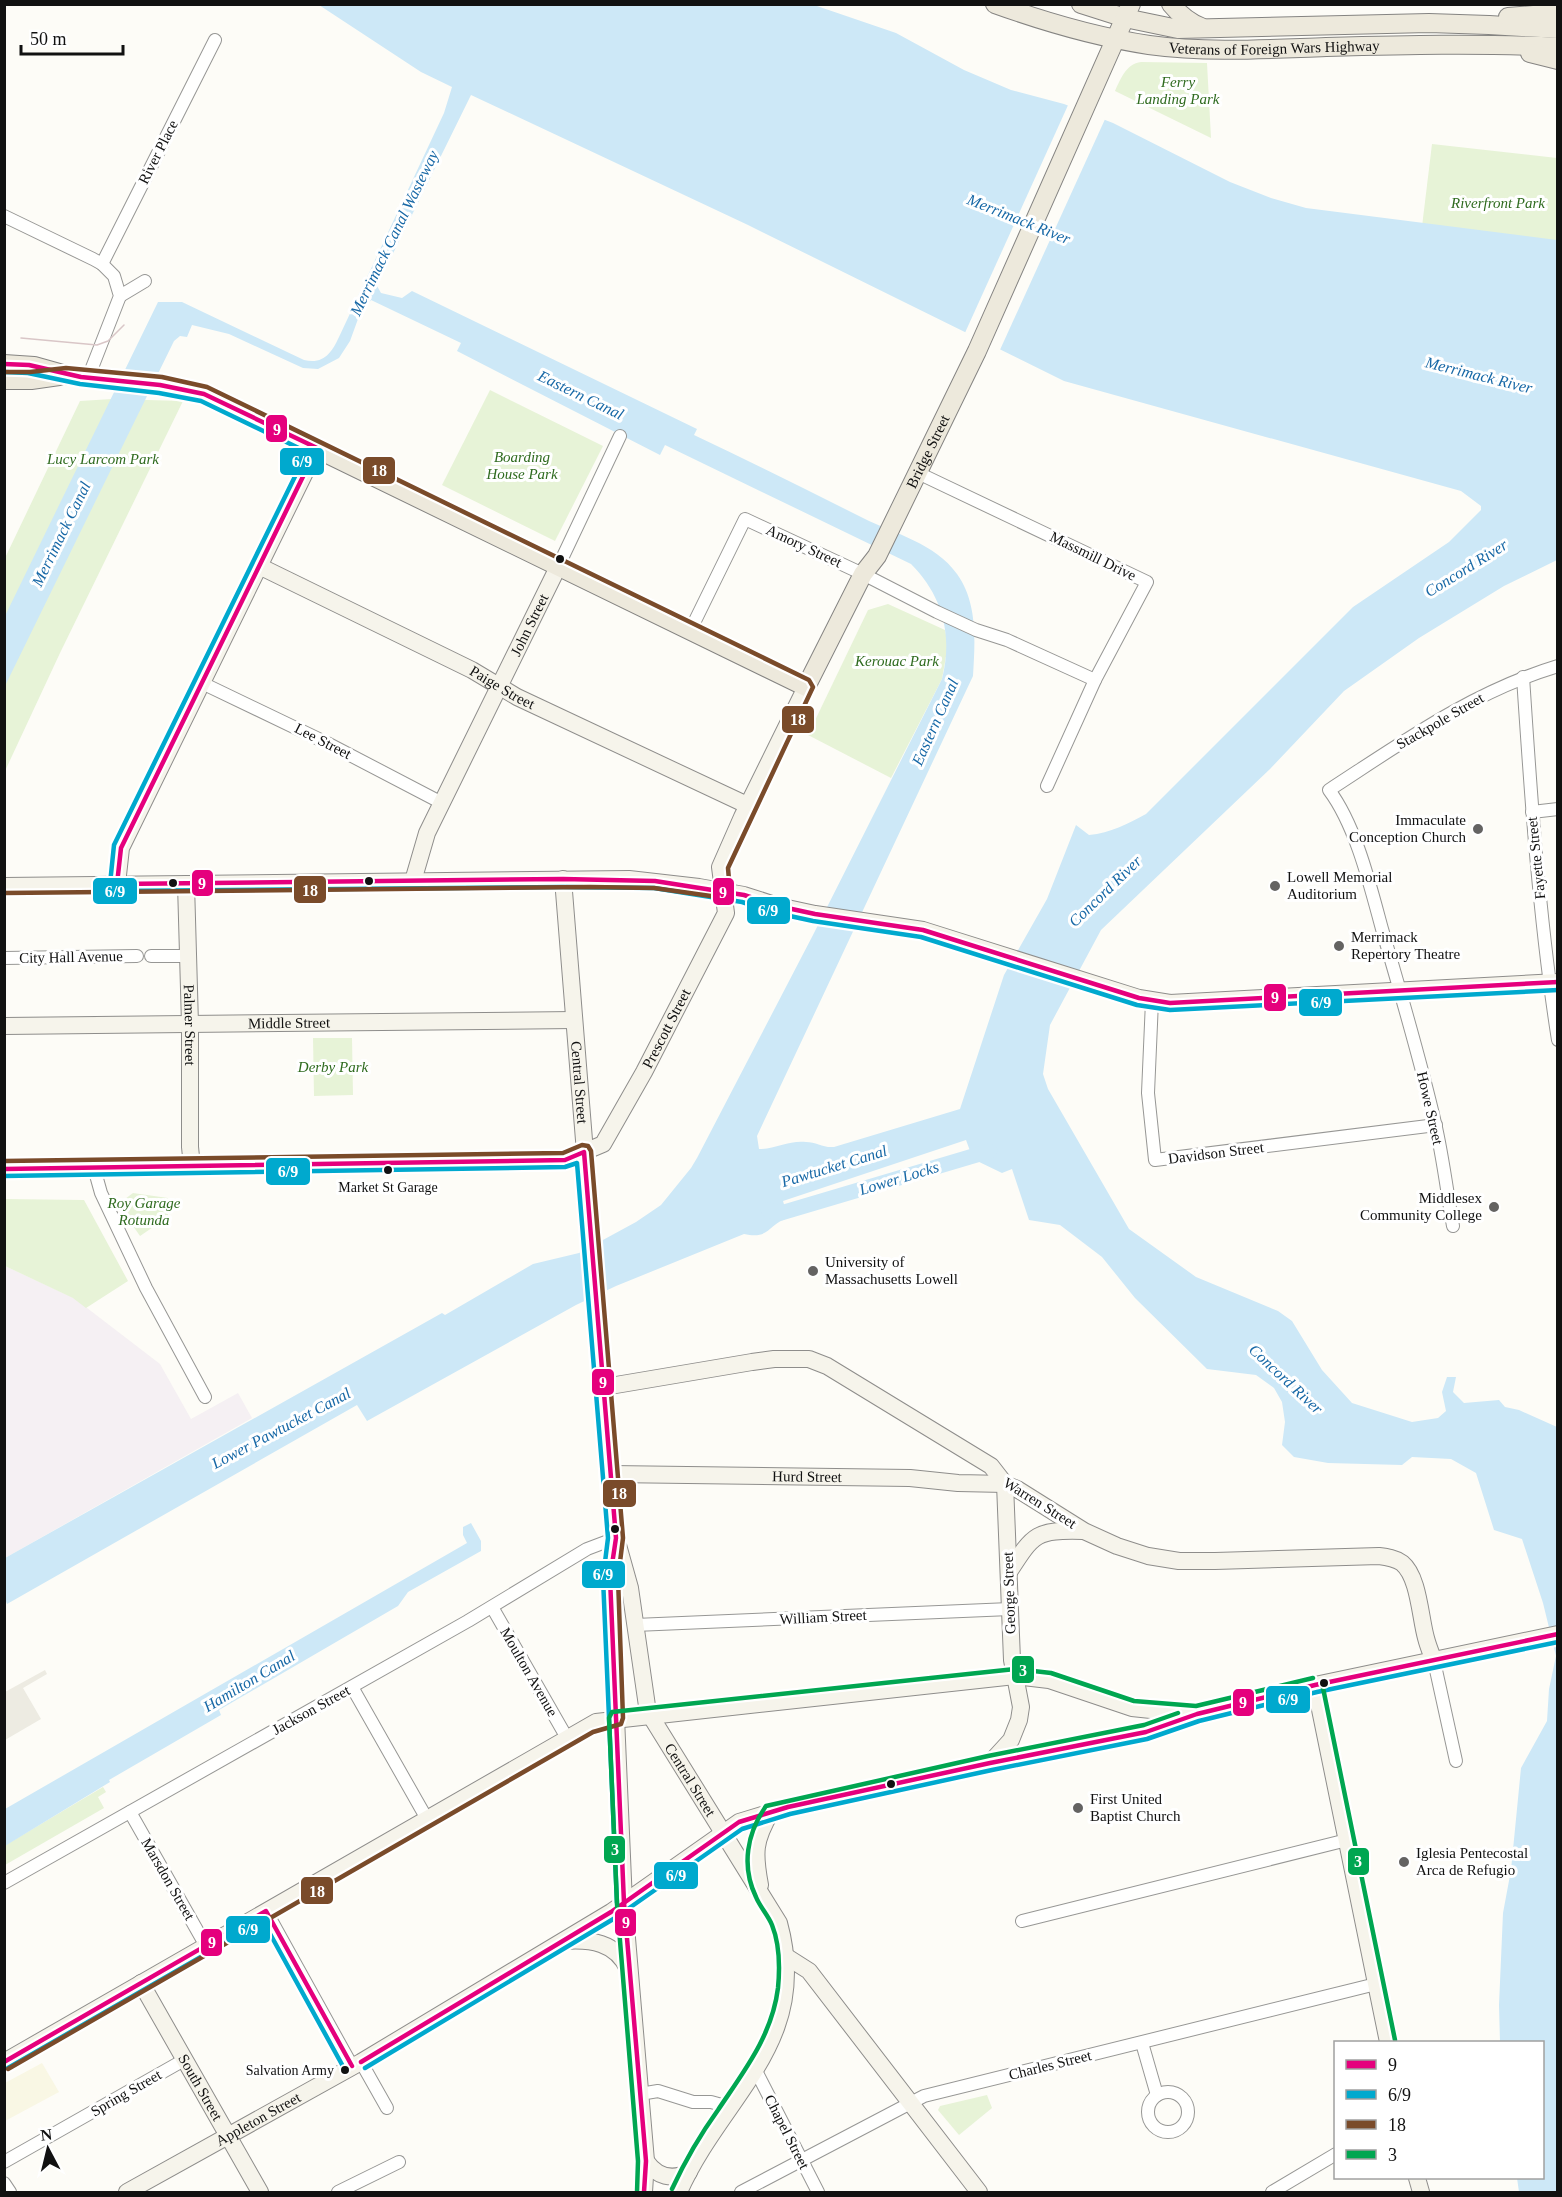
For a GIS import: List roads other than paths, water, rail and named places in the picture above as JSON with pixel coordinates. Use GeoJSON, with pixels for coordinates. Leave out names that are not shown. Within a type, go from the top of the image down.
{"type":"FeatureCollection","features":[{"type":"Feature","properties":{"kind":"main road","name":"Veterans of Foreign Wars Highway"},"geometry":{"type":"LineString","coordinates":[[995,4],[1036,19],[1150,45],[1224,50],[1490,44],[1557,47]]}},
{"type":"Feature","properties":{"kind":"main road","name":"Veterans of Foreign Wars Highway"},"geometry":{"type":"LineString","coordinates":[[1081,4],[1128,11],[1178,29],[1429,23],[1557,29]]}},
{"type":"Feature","properties":{"kind":"main road"},"geometry":{"type":"LineString","coordinates":[[1171,4],[1190,22],[1206,29]]}},
{"type":"Feature","properties":{"kind":"main road","name":"Bridge Street"},"geometry":{"type":"LineString","coordinates":[[723,891],[720,867],[747,806],[863,574],[877,556],[976,351],[1128,11]]}},
{"type":"Feature","properties":{"kind":"main road"},"geometry":{"type":"LineString","coordinates":[[1429,23],[1557,13]]}},
{"type":"Feature","properties":{"kind":"main road"},"geometry":{"type":"LineString","coordinates":[[1490,44],[1557,60]]}},
{"type":"Feature","properties":{"kind":"main road"},"geometry":{"type":"LineString","coordinates":[[4,363],[34,366],[66,375],[88,378],[161,384],[204,394],[806,687]]}},
{"type":"Feature","properties":{"kind":"main road"},"geometry":{"type":"LineString","coordinates":[[4,380],[31,380],[66,375]]}},
{"type":"Feature","properties":{"kind":"main road"},"geometry":{"type":"LineString","coordinates":[[117,884],[121,848],[317,448]]}},
{"type":"Feature","properties":{"kind":"main road","name":"Paige Street"},"geometry":{"type":"LineString","coordinates":[[259,566],[472,670],[517,697],[747,806]]}},
{"type":"Feature","properties":{"kind":"main road","name":"John Street"},"geometry":{"type":"LineString","coordinates":[[413,881],[427,833],[558,567]]}},
{"type":"Feature","properties":{"kind":"main road"},"geometry":{"type":"LineString","coordinates":[[4,886],[563,879],[655,881],[723,891],[815,914],[923,930],[1152,1001],[1195,1003],[1553,983]]}},
{"type":"Feature","properties":{"kind":"main road","name":"Central Street"},"geometry":{"type":"LineString","coordinates":[[563,879],[616,1538],[627,1576],[646,1701],[650,1715],[779,1923],[787,1957],[786,1988],[779,2024],[756,2071],[729,2107],[689,2172],[679,2193]]}},
{"type":"Feature","properties":{"kind":"main road","name":"Palmer Street"},"geometry":{"type":"LineString","coordinates":[[186,884],[192,1166]]}},
{"type":"Feature","properties":{"kind":"main road","name":"Prescott Street"},"geometry":{"type":"LineString","coordinates":[[4,1169],[565,1160],[603,1144],[644,1072],[726,913],[723,891]]}},
{"type":"Feature","properties":{"kind":"main road","name":"Middle Street"},"geometry":{"type":"LineString","coordinates":[[4,1026],[574,1020]]}},
{"type":"Feature","properties":{"kind":"main road","name":"Warren Street"},"geometry":{"type":"LineString","coordinates":[[604,1387],[752,1362],[774,1359],[809,1359],[827,1366],[991,1466],[1005,1484],[1017,1489],[1084,1531],[1136,1553],[1179,1561],[1391,1557],[1401,1562],[1409,1571],[1415,1585],[1426,1640],[1434,1661]]}},
{"type":"Feature","properties":{"kind":"main road","name":"Hurd Street"},"geometry":{"type":"LineString","coordinates":[[611,1474],[910,1478],[958,1483],[1005,1484]]}},
{"type":"Feature","properties":{"kind":"main road","name":"George Street"},"geometry":{"type":"LineString","coordinates":[[990,1763],[1011,1740],[1019,1720],[1021,1707],[1012,1660],[1005,1484]]}},
{"type":"Feature","properties":{"kind":"main road"},"geometry":{"type":"LineString","coordinates":[[1009,1572],[1031,1540],[1041,1533],[1053,1530],[1084,1531]]}},
{"type":"Feature","properties":{"kind":"main road","name":"Central Street"},"geometry":{"type":"LineString","coordinates":[[616,1538],[610,1578],[624,1903],[646,2161],[644,2193]]}},
{"type":"Feature","properties":{"kind":"main road"},"geometry":{"type":"LineString","coordinates":[[4,2062],[593,1723],[616,1718],[1015,1676],[1049,1680],[1132,1708],[1197,1714],[1315,1685],[1557,1634]]}},
{"type":"Feature","properties":{"kind":"main road"},"geometry":{"type":"LineString","coordinates":[[1315,1685],[1388,2041]]}},
{"type":"Feature","properties":{"kind":"main road","name":"Appleton Street"},"geometry":{"type":"LineString","coordinates":[[127,2193],[357,2064],[560,1942],[624,1903],[739,1822],[771,1812],[990,1763],[1146,1732],[1197,1714]]}},
{"type":"Feature","properties":{"kind":"main road"},"geometry":{"type":"LineString","coordinates":[[762,1893],[757,1869],[756,1846],[759,1832],[771,1812]]}},
{"type":"Feature","properties":{"kind":"main road"},"geometry":{"type":"LineString","coordinates":[[560,1942],[594,1941],[608,1946],[619,1953],[630,1973]]}},
{"type":"Feature","properties":{"kind":"main road"},"geometry":{"type":"LineString","coordinates":[[787,1957],[809,1971],[979,2193]]}},
{"type":"Feature","properties":{"kind":"main road","name":"South Street"},"geometry":{"type":"LineString","coordinates":[[141,1983],[260,2193]]}},
{"type":"Feature","properties":{"kind":"main road"},"geometry":{"type":"LineString","coordinates":[[646,2161],[660,2175],[680,2176],[689,2172]]}},
{"type":"Feature","properties":{"kind":"street","name":"River Place"},"geometry":{"type":"LineString","coordinates":[[102,264],[215,40]]}},
{"type":"Feature","properties":{"kind":"street"},"geometry":{"type":"LineString","coordinates":[[4,216],[102,264],[114,276],[120,296]]}},
{"type":"Feature","properties":{"kind":"street"},"geometry":{"type":"LineString","coordinates":[[88,378],[120,296],[145,281]]}},
{"type":"Feature","properties":{"kind":"street","name":"John Street"},"geometry":{"type":"LineString","coordinates":[[558,567],[620,436]]}},
{"type":"Feature","properties":{"kind":"street","name":"Massmill Drive"},"geometry":{"type":"LineString","coordinates":[[918,472],[1147,582],[1095,680]]}},
{"type":"Feature","properties":{"kind":"street","name":"Amory Street"},"geometry":{"type":"LineString","coordinates":[[690,631],[745,519],[976,630],[1007,640],[1095,680]]}},
{"type":"Feature","properties":{"kind":"street","name":"Stackpole Street"},"geometry":{"type":"LineString","coordinates":[[1329,790],[1454,710],[1522,677],[1557,666]]}},
{"type":"Feature","properties":{"kind":"street","name":"Fayette Street"},"geometry":{"type":"LineString","coordinates":[[1522,677],[1532,812],[1553,983],[1557,1040]]}},
{"type":"Feature","properties":{"kind":"street"},"geometry":{"type":"LineString","coordinates":[[1047,786],[1095,680]]}},
{"type":"Feature","properties":{"kind":"street","name":"Lee Street"},"geometry":{"type":"LineString","coordinates":[[202,683],[327,743],[442,803]]}},
{"type":"Feature","properties":{"kind":"street","name":"Howe Street"},"geometry":{"type":"LineString","coordinates":[[1329,790],[1350,828],[1400,991],[1436,1125],[1453,1226]]}},
{"type":"Feature","properties":{"kind":"street"},"geometry":{"type":"LineString","coordinates":[[1532,812],[1557,809]]}},
{"type":"Feature","properties":{"kind":"street","name":"City Hall Avenue"},"geometry":{"type":"LineString","coordinates":[[4,958],[137,956]]}},
{"type":"Feature","properties":{"kind":"street"},"geometry":{"type":"LineString","coordinates":[[151,956],[188,956]]}},
{"type":"Feature","properties":{"kind":"street","name":"Davidson Street"},"geometry":{"type":"LineString","coordinates":[[1152,1001],[1148,1093],[1155,1160],[1436,1125]]}},
{"type":"Feature","properties":{"kind":"street"},"geometry":{"type":"LineString","coordinates":[[94,1168],[101,1193],[146,1288],[205,1396]]}},
{"type":"Feature","properties":{"kind":"street","name":"Jackson Street"},"geometry":{"type":"LineString","coordinates":[[4,1883],[352,1687],[587,1550],[616,1538]]}},
{"type":"Feature","properties":{"kind":"street","name":"Moulton Avenue"},"geometry":{"type":"LineString","coordinates":[[492,1607],[567,1738]]}},
{"type":"Feature","properties":{"kind":"street","name":"William Street"},"geometry":{"type":"LineString","coordinates":[[635,1625],[1010,1609]]}},
{"type":"Feature","properties":{"kind":"street"},"geometry":{"type":"LineString","coordinates":[[1434,1661],[1456,1761]]}},
{"type":"Feature","properties":{"kind":"street"},"geometry":{"type":"LineString","coordinates":[[352,1687],[427,1819]]}},
{"type":"Feature","properties":{"kind":"street","name":"Marsdon Street"},"geometry":{"type":"LineString","coordinates":[[130,1812],[206,1946]]}},
{"type":"Feature","properties":{"kind":"street"},"geometry":{"type":"LineString","coordinates":[[1022,1921],[1347,1840]]}},
{"type":"Feature","properties":{"kind":"street"},"geometry":{"type":"LineString","coordinates":[[266,1911],[357,2064],[387,2108]]}},
{"type":"Feature","properties":{"kind":"street","name":"Charles Street"},"geometry":{"type":"LineString","coordinates":[[741,2193],[924,2096],[1376,1984]]}},
{"type":"Feature","properties":{"kind":"street"},"geometry":{"type":"LineString","coordinates":[[1142,2043],[1157,2095]]}},
{"type":"Feature","properties":{"kind":"street","name":"Spring Street"},"geometry":{"type":"LineString","coordinates":[[4,2162],[184,2060]]}},
{"type":"Feature","properties":{"kind":"street","name":"Chapel Street"},"geometry":{"type":"LineString","coordinates":[[756,2071],[818,2193]]}},
{"type":"Feature","properties":{"kind":"street"},"geometry":{"type":"LineString","coordinates":[[640,2094],[658,2091],[693,2102],[711,2102],[729,2107]]}},
{"type":"Feature","properties":{"kind":"street"},"geometry":{"type":"LineString","coordinates":[[1272,2193],[1334,2155]]}},
{"type":"Feature","properties":{"kind":"street"},"geometry":{"type":"LineString","coordinates":[[338,2193],[399,2162]]}},
{"type":"Feature","properties":{"kind":"street"},"geometry":{"type":"LineString","coordinates":[[4,2183],[10,2193]]}},
{"type":"Feature","properties":{"kind":"water"},"geometry":{"type":"Polygon","coordinates":[[[319,5],[814,5],[896,33],[964,70],[1011,90],[1064,104],[1113,123],[1230,182],[1271,198],[1306,208],[1557,240],[1557,560],[1504,586],[1419,638],[1344,691],[1270,769],[1101,930],[1050,1025],[1043,1074],[1048,1089],[1129,1229],[1196,1277],[1278,1311],[1292,1321],[1322,1370],[1352,1403],[1412,1422],[1438,1418],[1446,1411],[1442,1392],[1447,1377],[1456,1377],[1453,1392],[1464,1403],[1499,1400],[1505,1407],[1519,1410],[1557,1427],[1557,2192],[1519,2192],[1517,2179],[1544,2179],[1544,2041],[1500,2041],[1499,2005],[1503,1913],[1511,1870],[1521,1768],[1547,1721],[1549,1689],[1556,1656],[1543,1603],[1522,1539],[1494,1530],[1476,1473],[1451,1459],[1412,1457],[1402,1465],[1328,1463],[1294,1457],[1282,1445],[1285,1422],[1282,1402],[1274,1388],[1256,1375],[1207,1369],[1135,1298],[1102,1257],[1060,1225],[1029,1220],[1012,1169],[1002,1173],[973,1159],[966,1140],[783,1201],[788,1218],[764,1233],[744,1234],[616,1286],[576,1305],[367,1421],[357,1405],[7,1604],[5,1558],[533,1264],[579,1253],[636,1222],[661,1205],[697,1158],[942,679],[946,647],[943,617],[931,589],[911,564],[665,445],[660,455],[457,351],[461,343],[371,300],[358,319],[350,341],[339,358],[318,369],[303,368],[229,334],[192,325],[187,337],[180,336],[174,341],[5,686],[4,618],[158,302],[182,302],[304,360],[322,359],[333,348],[339,337],[444,113],[452,87],[421,72],[319,5]],[[471,95],[377,286],[381,293],[402,298],[412,291],[697,429],[694,435],[863,518],[914,540],[938,554],[948,563],[964,585],[974,623],[973,676],[757,1136],[759,1149],[800,1142],[834,1147],[960,1109],[1004,975],[1047,899],[1076,825],[1089,835],[1097,834],[1119,828],[1146,814],[1353,607],[1449,542],[1481,510],[1481,506],[1461,491],[1064,381],[748,225],[471,95]]]}},
{"type":"Feature","properties":{"kind":"water","name":"Hamilton Canal"},"geometry":{"type":"Polygon","coordinates":[[[471,1523],[481,1541],[481,1551],[408,1592],[398,1606],[219,1710],[221,1715],[109,1780],[110,1782],[5,1846],[5,1809],[467,1543],[463,1535],[463,1527],[471,1523]]]}},
{"type":"Feature","properties":{"kind":"waterway","name":"Lower Locks"},"geometry":{"type":"LineString","coordinates":[[768,1210],[781,1213],[990,1151]]}},
{"type":"Feature","properties":{"kind":"tram line"},"geometry":{"type":"LineString","coordinates":[[21,338],[97,345],[108,341],[124,325]]}},
{"type":"Feature","properties":{"kind":"place","name":"Immaculate Conception Church"},"geometry":{"type":"Point","coordinates":[1478,829]}},
{"type":"Feature","properties":{"kind":"place","name":"Lowell Memorial Auditorium"},"geometry":{"type":"Point","coordinates":[1275,886]}},
{"type":"Feature","properties":{"kind":"place","name":"Merrimack Repertory Theatre"},"geometry":{"type":"Point","coordinates":[1339,946]}},
{"type":"Feature","properties":{"kind":"place","name":"Market St Garage"},"geometry":{"type":"Point","coordinates":[388,1170]}},
{"type":"Feature","properties":{"kind":"place","name":"Middlesex Community College"},"geometry":{"type":"Point","coordinates":[1494,1207]}},
{"type":"Feature","properties":{"kind":"place","name":"University of Massachusetts Lowell"},"geometry":{"type":"Point","coordinates":[813,1271]}},
{"type":"Feature","properties":{"kind":"place","name":"First United Baptist Church"},"geometry":{"type":"Point","coordinates":[1078,1808]}},
{"type":"Feature","properties":{"kind":"place","name":"Iglesia Pentecostal Arca de Refugio"},"geometry":{"type":"Point","coordinates":[1404,1862]}},
{"type":"Feature","properties":{"kind":"place","name":"Salvation Army"},"geometry":{"type":"Point","coordinates":[345,2070]}},
{"type":"Feature","properties":{"kind":"park label","name":"Ferry Landing Park"},"geometry":{"type":"Point","coordinates":[1178,90]}},
{"type":"Feature","properties":{"kind":"park label","name":"Riverfront Park"},"geometry":{"type":"Point","coordinates":[1498,203]}},
{"type":"Feature","properties":{"kind":"park label","name":"Lucy Larcom Park"},"geometry":{"type":"Point","coordinates":[103,459]}},
{"type":"Feature","properties":{"kind":"park label","name":"Boarding House Park"},"geometry":{"type":"Point","coordinates":[522,466]}},
{"type":"Feature","properties":{"kind":"park label","name":"Kerouac Park"},"geometry":{"type":"Point","coordinates":[897,661]}},
{"type":"Feature","properties":{"kind":"park label","name":"Derby Park"},"geometry":{"type":"Point","coordinates":[333,1067]}},
{"type":"Feature","properties":{"kind":"park label","name":"Roy Garage Rotunda"},"geometry":{"type":"Point","coordinates":[144,1212]}},
{"type":"Feature","properties":{"kind":"water label","name":"Merrimack River"},"geometry":{"type":"Point","coordinates":[1019,219]}},
{"type":"Feature","properties":{"kind":"water label","name":"Merrimack Canal Wasteway"},"geometry":{"type":"Point","coordinates":[394,233]}},
{"type":"Feature","properties":{"kind":"water label","name":"Merrimack River"},"geometry":{"type":"Point","coordinates":[1479,375]}},
{"type":"Feature","properties":{"kind":"water label","name":"Eastern Canal"},"geometry":{"type":"Point","coordinates":[581,395]}},
{"type":"Feature","properties":{"kind":"water label","name":"Merrimack Canal"},"geometry":{"type":"Point","coordinates":[61,534]}},
{"type":"Feature","properties":{"kind":"water label","name":"Concord River"},"geometry":{"type":"Point","coordinates":[1466,568]}},
{"type":"Feature","properties":{"kind":"water label","name":"Eastern Canal"},"geometry":{"type":"Point","coordinates":[935,722]}},
{"type":"Feature","properties":{"kind":"water label","name":"Concord River"},"geometry":{"type":"Point","coordinates":[1105,891]}},
{"type":"Feature","properties":{"kind":"water label","name":"Pawtucket Canal"},"geometry":{"type":"Point","coordinates":[834,1166]}},
{"type":"Feature","properties":{"kind":"water label","name":"Concord River"},"geometry":{"type":"Point","coordinates":[1286,1379]}},
{"type":"Feature","properties":{"kind":"water label","name":"Lower Pawtucket Canal"},"geometry":{"type":"Point","coordinates":[281,1428]}}]}
